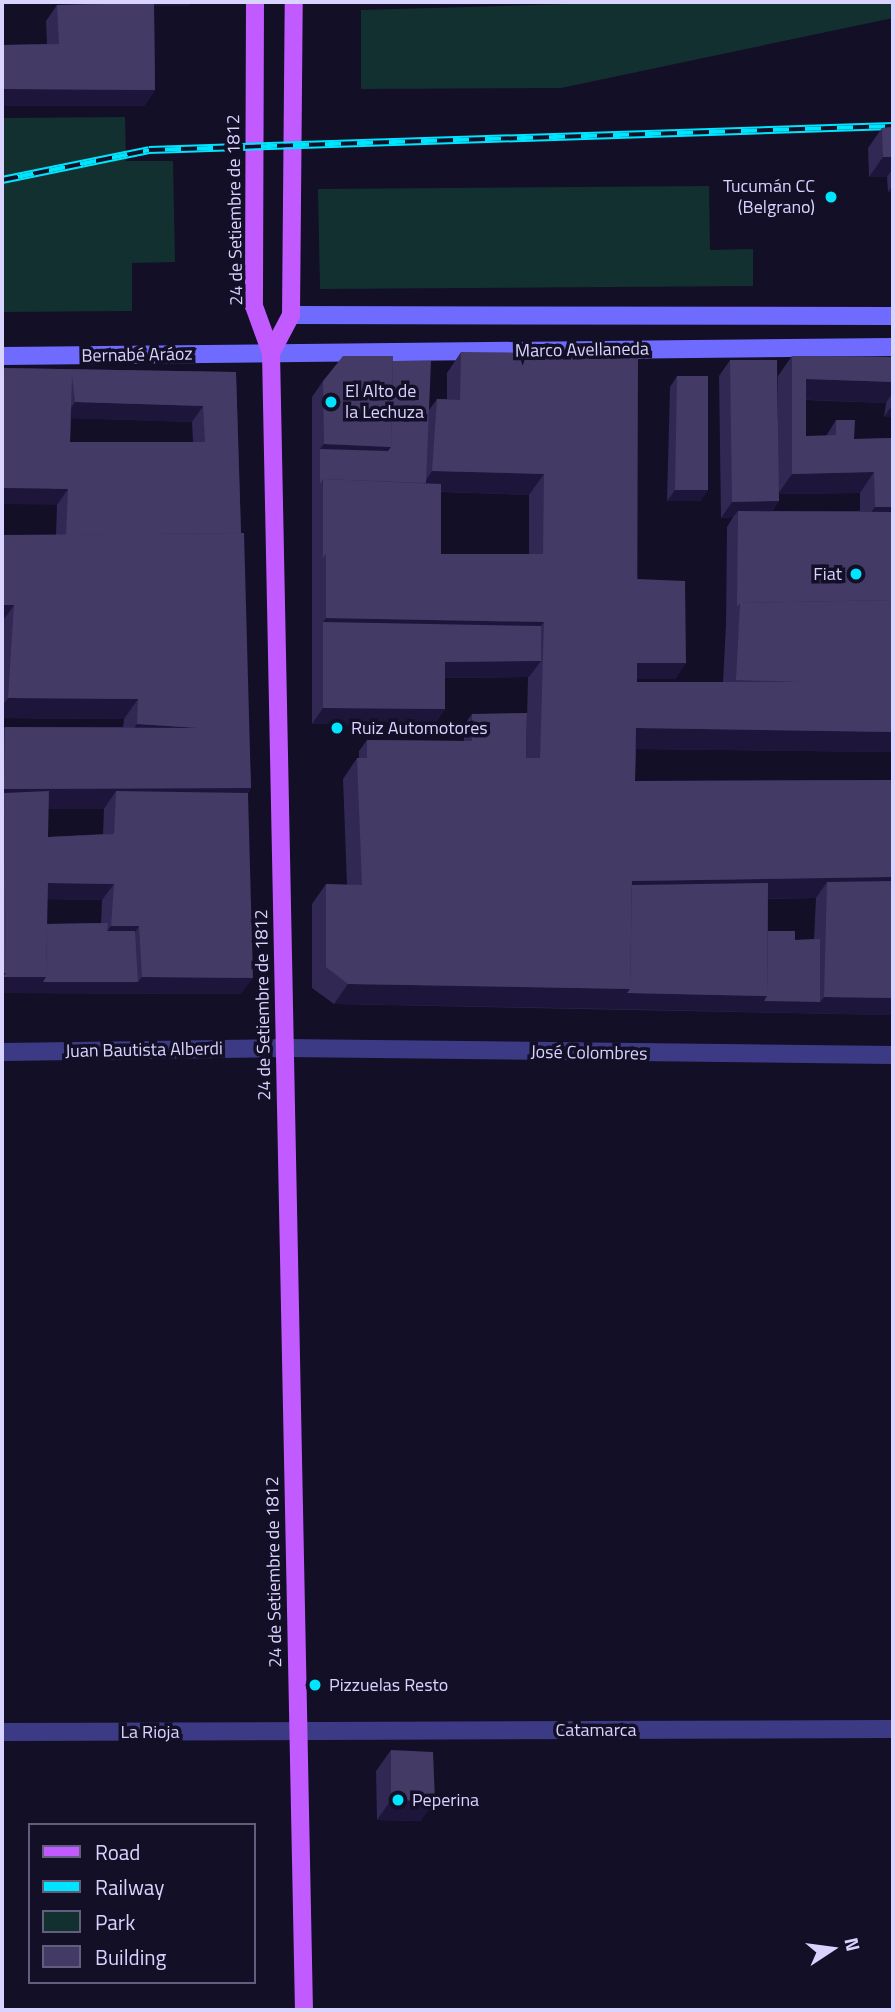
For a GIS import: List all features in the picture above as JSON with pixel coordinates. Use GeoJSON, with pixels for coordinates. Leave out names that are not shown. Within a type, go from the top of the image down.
{"type":"FeatureCollection","features":[{"type":"Feature","properties":{"kind":"main road","name":"24 de Setiembre de 1812"},"geometry":{"type":"LineString","coordinates":[[255,2],[254,306],[271,353],[304,2010]]}},
{"type":"Feature","properties":{"kind":"main road"},"geometry":{"type":"LineString","coordinates":[[271,353],[291,315],[294,2]]}},
{"type":"Feature","properties":{"kind":"street","name":"Marco Avellaneda"},"geometry":{"type":"LineString","coordinates":[[291,315],[893,316]]}},
{"type":"Feature","properties":{"kind":"street","name":"Marco Avellaneda"},"geometry":{"type":"LineString","coordinates":[[271,353],[893,347]]}},
{"type":"Feature","properties":{"kind":"street","name":"Bernabé Aráoz"},"geometry":{"type":"LineString","coordinates":[[2,356],[271,353]]}},
{"type":"Feature","properties":{"kind":"street","name":"Juan Bautista Alberdi"},"geometry":{"type":"LineString","coordinates":[[2,1052],[285,1048]]}},
{"type":"Feature","properties":{"kind":"street","name":"José Colombres"},"geometry":{"type":"LineString","coordinates":[[285,1048],[893,1055]]}},
{"type":"Feature","properties":{"kind":"street","name":"Catamarca"},"geometry":{"type":"LineString","coordinates":[[298,1732],[893,1729]]}},
{"type":"Feature","properties":{"kind":"street","name":"La Rioja"},"geometry":{"type":"LineString","coordinates":[[2,1732],[298,1732]]}},
{"type":"Feature","properties":{"kind":"green space"},"geometry":{"type":"Polygon","coordinates":[[[637,2],[893,2],[893,18],[561,88],[361,89],[361,10],[637,2]]]}},
{"type":"Feature","properties":{"kind":"green space"},"geometry":{"type":"Polygon","coordinates":[[[125,117],[126,161],[173,161],[175,262],[132,263],[132,311],[2,312],[2,118],[125,117]]]}},
{"type":"Feature","properties":{"kind":"green space"},"geometry":{"type":"Polygon","coordinates":[[[709,186],[710,250],[753,249],[753,286],[320,289],[318,189],[709,186]]]}},
{"type":"Feature","properties":{"kind":"building"},"geometry":{"type":"Polygon","coordinates":[[[154,3],[155,90],[2,89],[2,45],[59,44],[57,5],[154,3]]]}},
{"type":"Feature","properties":{"kind":"building"},"geometry":{"type":"Polygon","coordinates":[[[893,127],[893,157],[883,157],[882,128],[893,127]]]}},
{"type":"Feature","properties":{"kind":"building"},"geometry":{"type":"Polygon","coordinates":[[[461,352],[638,354],[637,682],[799,682],[736,680],[740,603],[893,600],[893,732],[636,728],[635,781],[893,780],[893,877],[632,881],[630,989],[348,984],[326,967],[326,884],[362,885],[357,758],[540,758],[544,622],[326,618],[326,554],[543,554],[544,474],[432,471],[437,399],[460,400],[461,352]]]}},
{"type":"Feature","properties":{"kind":"building"},"geometry":{"type":"Polygon","coordinates":[[[343,356],[393,356],[391,447],[324,444],[323,381],[343,356]]]}},
{"type":"Feature","properties":{"kind":"building"},"geometry":{"type":"Polygon","coordinates":[[[792,356],[893,357],[893,382],[806,379],[806,436],[836,435],[836,420],[855,420],[854,439],[893,438],[893,507],[875,507],[874,472],[792,474],[792,356]]]}},
{"type":"Feature","properties":{"kind":"building"},"geometry":{"type":"Polygon","coordinates":[[[730,360],[777,360],[779,501],[732,502],[730,360]]]}},
{"type":"Feature","properties":{"kind":"building"},"geometry":{"type":"Polygon","coordinates":[[[393,361],[431,361],[426,483],[323,479],[320,484],[320,449],[388,451],[391,447],[393,361]]]}},
{"type":"Feature","properties":{"kind":"building"},"geometry":{"type":"Polygon","coordinates":[[[2,368],[236,372],[241,533],[66,535],[68,489],[2,488],[2,368]],[[72,376],[70,442],[205,442],[203,406],[75,402],[72,376]]]}},
{"type":"Feature","properties":{"kind":"building"},"geometry":{"type":"Polygon","coordinates":[[[677,376],[708,376],[708,490],[675,490],[677,376]]]}},
{"type":"Feature","properties":{"kind":"building"},"geometry":{"type":"Polygon","coordinates":[[[323,479],[441,484],[441,554],[326,554],[323,558],[323,479]]]}},
{"type":"Feature","properties":{"kind":"building"},"geometry":{"type":"Polygon","coordinates":[[[738,511],[893,512],[893,600],[740,603],[737,607],[738,511]]]}},
{"type":"Feature","properties":{"kind":"building"},"geometry":{"type":"Polygon","coordinates":[[[244,533],[251,788],[4,789],[6,973],[2,973],[2,777],[5,727],[198,728],[137,724],[138,699],[8,698],[14,605],[2,605],[2,535],[244,533]]]}},
{"type":"Feature","properties":{"kind":"building"},"geometry":{"type":"Polygon","coordinates":[[[637,579],[685,581],[686,663],[637,663],[637,579]]]}},
{"type":"Feature","properties":{"kind":"building"},"geometry":{"type":"Polygon","coordinates":[[[323,622],[541,626],[541,661],[445,662],[445,709],[323,708],[323,622]]]}},
{"type":"Feature","properties":{"kind":"building"},"geometry":{"type":"Polygon","coordinates":[[[527,713],[526,758],[367,758],[367,740],[472,741],[472,714],[527,713]]]}},
{"type":"Feature","properties":{"kind":"building"},"geometry":{"type":"Polygon","coordinates":[[[49,791],[48,837],[114,834],[116,791],[248,793],[253,978],[142,977],[139,926],[111,926],[114,884],[48,883],[46,977],[3,977],[6,973],[4,793],[49,791]]]}},
{"type":"Feature","properties":{"kind":"building"},"geometry":{"type":"Polygon","coordinates":[[[893,881],[893,998],[824,997],[827,882],[893,881]]]}},
{"type":"Feature","properties":{"kind":"building"},"geometry":{"type":"Polygon","coordinates":[[[768,883],[767,996],[627,993],[630,989],[632,885],[768,883]]]}},
{"type":"Feature","properties":{"kind":"building"},"geometry":{"type":"Polygon","coordinates":[[[108,923],[107,931],[135,931],[138,982],[43,982],[46,977],[47,924],[108,923]]]}},
{"type":"Feature","properties":{"kind":"building"},"geometry":{"type":"Polygon","coordinates":[[[768,931],[795,931],[795,940],[820,939],[820,1002],[764,1001],[767,996],[768,931]]]}},
{"type":"Feature","properties":{"kind":"building"},"geometry":{"type":"Polygon","coordinates":[[[391,1750],[433,1752],[435,1801],[391,1800],[391,1750]]]}},
{"type":"Feature","properties":{"kind":"railway"},"geometry":{"type":"LineString","coordinates":[[2,180],[149,150],[893,126]]}},
{"type":"Feature","properties":{"kind":"place","name":"Tucumán CC (Belgrano)"},"geometry":{"type":"Point","coordinates":[831,197]}},
{"type":"Feature","properties":{"kind":"place","name":"El Alto de la Lechuza"},"geometry":{"type":"Point","coordinates":[331,402]}},
{"type":"Feature","properties":{"kind":"place","name":"Fiat"},"geometry":{"type":"Point","coordinates":[856,574]}},
{"type":"Feature","properties":{"kind":"place","name":"Ruiz Automotores"},"geometry":{"type":"Point","coordinates":[337,728]}},
{"type":"Feature","properties":{"kind":"place","name":"Pizzuelas Resto"},"geometry":{"type":"Point","coordinates":[315,1685]}},
{"type":"Feature","properties":{"kind":"place","name":"Peperina"},"geometry":{"type":"Point","coordinates":[398,1800]}}]}
